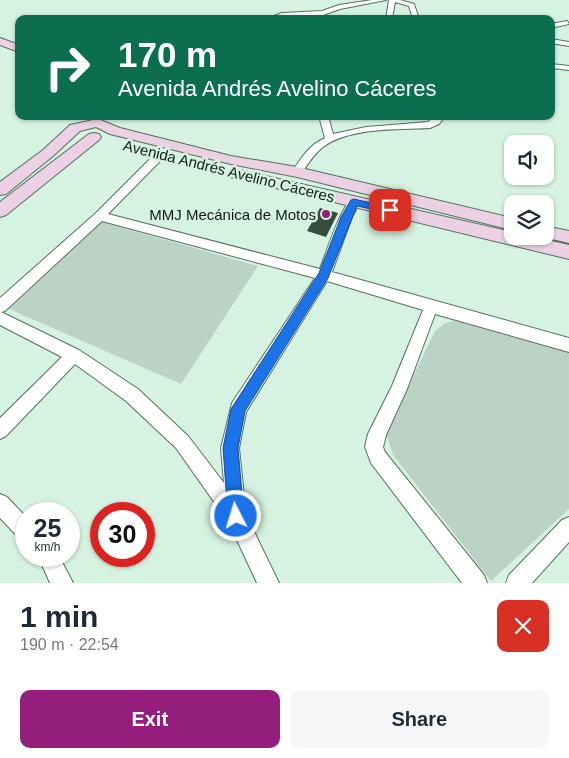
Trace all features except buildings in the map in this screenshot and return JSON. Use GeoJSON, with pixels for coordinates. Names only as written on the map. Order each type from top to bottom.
{"type":"FeatureCollection","features":[{"type":"Feature","properties":{"kind":"main road"},"geometry":{"type":"LineString","coordinates":[[0,41],[15,47]]}},
{"type":"Feature","properties":{"kind":"main road"},"geometry":{"type":"LineString","coordinates":[[0,50],[15,56]]}},
{"type":"Feature","properties":{"kind":"main road"},"geometry":{"type":"LineString","coordinates":[[0,190],[48,153],[76,122]]}},
{"type":"Feature","properties":{"kind":"main road","name":"Avenida Andrés Avelino Cáceres"},"geometry":{"type":"LineString","coordinates":[[76,122],[115,130],[354,202],[504,231]]}},
{"type":"Feature","properties":{"kind":"main road"},"geometry":{"type":"LineString","coordinates":[[0,211],[97,125]]}},
{"type":"Feature","properties":{"kind":"main road","name":"Avenida Andrés Avelino Cáceres"},"geometry":{"type":"LineString","coordinates":[[97,125],[160,155],[226,165],[297,172],[504,230]]}},
{"type":"Feature","properties":{"kind":"main road"},"geometry":{"type":"LineString","coordinates":[[554,234],[569,237]]}},
{"type":"Feature","properties":{"kind":"main road","name":"Avenida Andrés Avelino Cáceres"},"geometry":{"type":"LineString","coordinates":[[548,245],[569,252]]}},
{"type":"Feature","properties":{"kind":"street"},"geometry":{"type":"LineString","coordinates":[[286,15],[323,13],[338,7],[383,0]]}},
{"type":"Feature","properties":{"kind":"street"},"geometry":{"type":"LineString","coordinates":[[390,15],[392,0],[410,3],[415,15]]}},
{"type":"Feature","properties":{"kind":"street"},"geometry":{"type":"LineString","coordinates":[[555,25],[568,23]]}},
{"type":"Feature","properties":{"kind":"street"},"geometry":{"type":"LineString","coordinates":[[555,42],[569,44]]}},
{"type":"Feature","properties":{"kind":"street"},"geometry":{"type":"LineString","coordinates":[[555,66],[569,68]]}},
{"type":"Feature","properties":{"kind":"street"},"geometry":{"type":"LineString","coordinates":[[325,120],[330,139]]}},
{"type":"Feature","properties":{"kind":"street"},"geometry":{"type":"LineString","coordinates":[[376,120],[381,128]]}},
{"type":"Feature","properties":{"kind":"street"},"geometry":{"type":"LineString","coordinates":[[297,172],[310,152],[321,143],[330,139],[381,128],[430,124],[438,120]]}},
{"type":"Feature","properties":{"kind":"street"},"geometry":{"type":"LineString","coordinates":[[0,307],[100,216],[160,155]]}},
{"type":"Feature","properties":{"kind":"street"},"geometry":{"type":"LineString","coordinates":[[236,516],[230,448],[238,409],[324,275],[346,217],[354,202]]}},
{"type":"Feature","properties":{"kind":"street"},"geometry":{"type":"LineString","coordinates":[[100,216],[324,275],[431,307],[569,344]]}},
{"type":"Feature","properties":{"kind":"street"},"geometry":{"type":"LineString","coordinates":[[431,307],[399,389],[377,434],[374,447],[377,457],[476,583]]}},
{"type":"Feature","properties":{"kind":"street"},"geometry":{"type":"LineString","coordinates":[[0,318],[74,355],[132,395],[182,442],[236,516],[268,583]]}},
{"type":"Feature","properties":{"kind":"street"},"geometry":{"type":"LineString","coordinates":[[0,430],[74,355]]}},
{"type":"Feature","properties":{"kind":"street"},"geometry":{"type":"LineString","coordinates":[[0,504],[15,520]]}},
{"type":"Feature","properties":{"kind":"street"},"geometry":{"type":"LineString","coordinates":[[517,583],[569,527]]}},
{"type":"Feature","properties":{"kind":"street"},"geometry":{"type":"LineString","coordinates":[[54,567],[62,583]]}},
{"type":"Feature","properties":{"kind":"green space"},"geometry":{"type":"Polygon","coordinates":[[[102,222],[258,266],[181,384],[9,309],[102,222]]]}},
{"type":"Feature","properties":{"kind":"green space"},"geometry":{"type":"Polygon","coordinates":[[[453,321],[464,322],[569,350],[569,509],[491,581],[393,455],[387,436],[389,426],[435,331],[444,324],[453,321]]]}},
{"type":"Feature","properties":{"kind":"place","name":"MMJ Mecánica de Motos"},"geometry":{"type":"Point","coordinates":[326,214]}},
{"type":"Feature","properties":{"kind":"route"},"geometry":{"type":"LineString","coordinates":[[236,516],[230,448],[238,409],[324,275],[346,217],[354,202],[390,210]]}}]}
